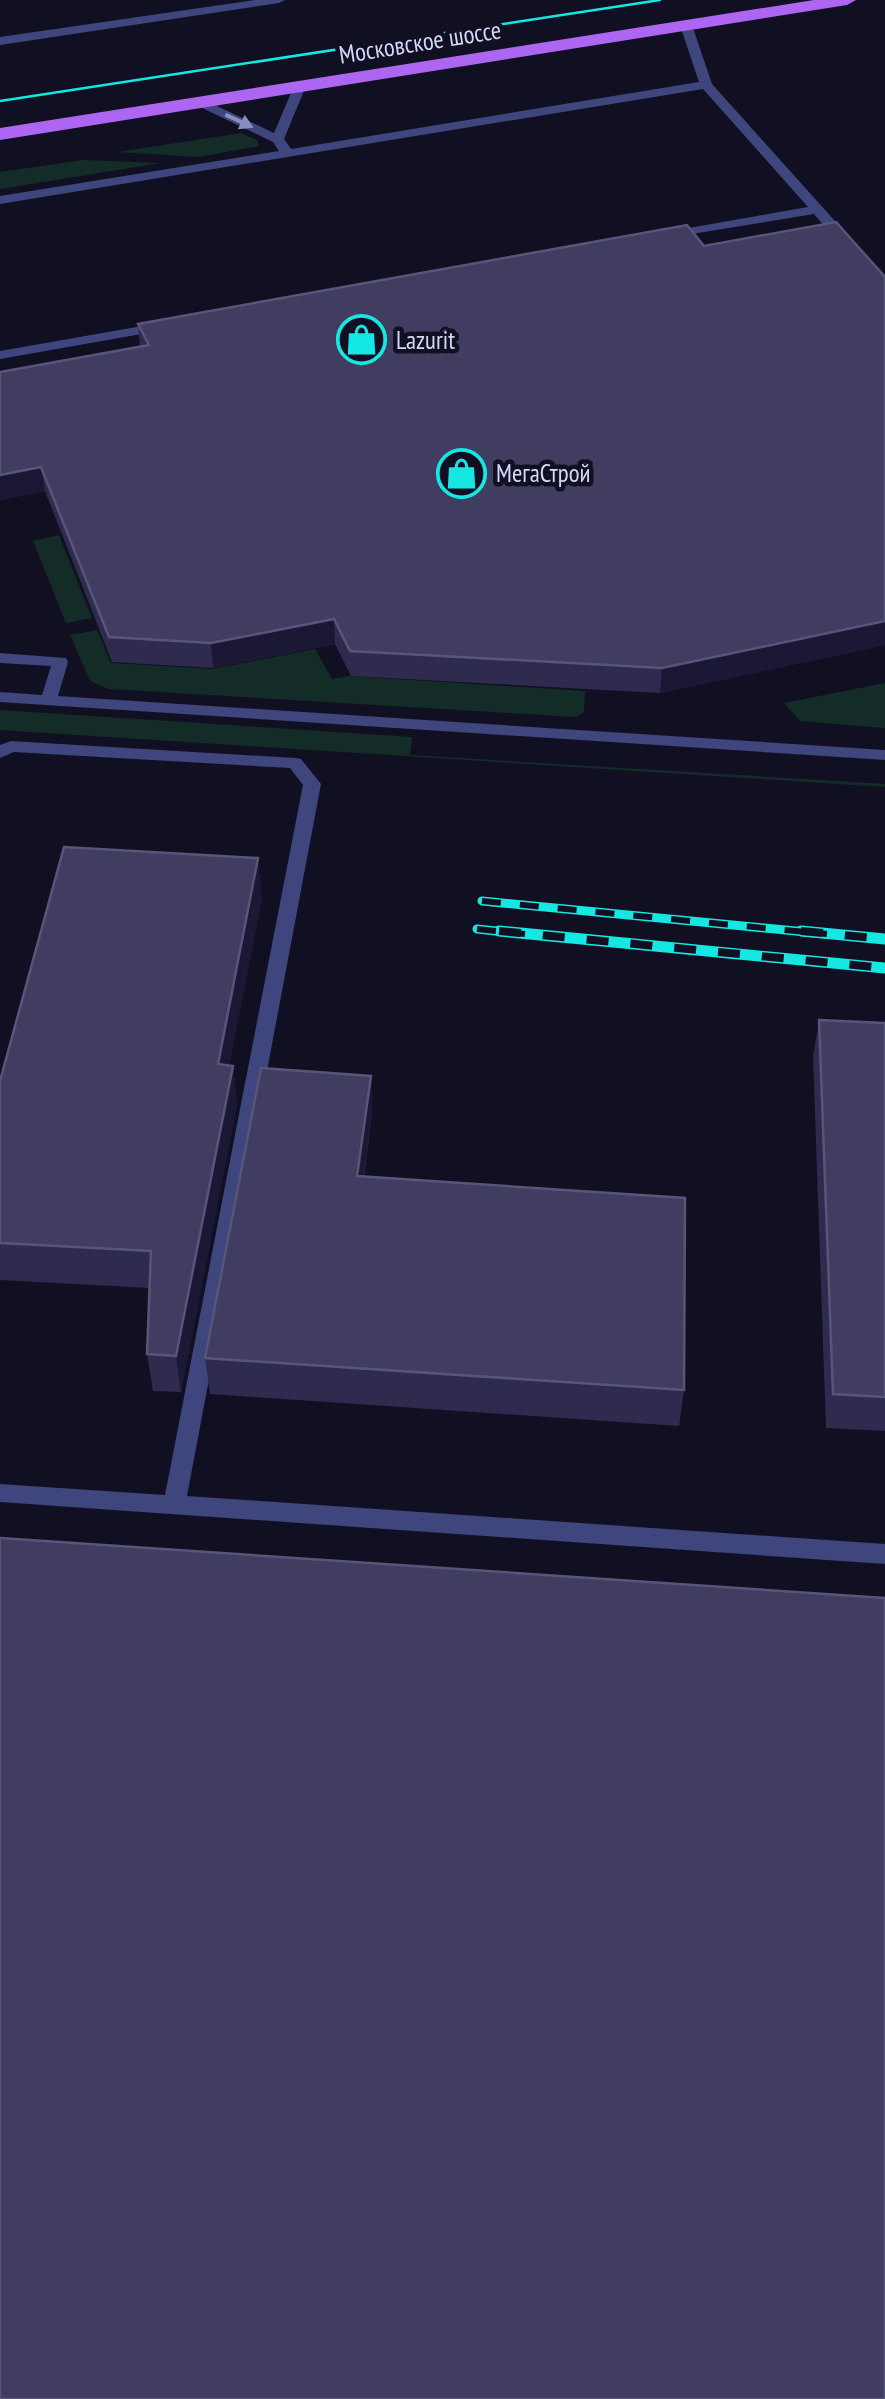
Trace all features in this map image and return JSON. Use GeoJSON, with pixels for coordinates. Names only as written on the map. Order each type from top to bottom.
{"type":"FeatureCollection","features":[{"type":"Feature","properties":{"kind":"main road","name":"Московское шоссе"},"geometry":{"type":"LineString","coordinates":[[0,134],[847,0]]}},
{"type":"Feature","properties":{"kind":"street"},"geometry":{"type":"LineString","coordinates":[[0,41],[279,0]]}},
{"type":"Feature","properties":{"kind":"street"},"geometry":{"type":"LineString","coordinates":[[686,25],[706,85],[862,260]]}},
{"type":"Feature","properties":{"kind":"street"},"geometry":{"type":"LineString","coordinates":[[0,200],[706,85]]}},
{"type":"Feature","properties":{"kind":"street"},"geometry":{"type":"LineString","coordinates":[[278,139],[300,86]]}},
{"type":"Feature","properties":{"kind":"street"},"geometry":{"type":"LineString","coordinates":[[200,102],[278,139],[287,153]]}},
{"type":"Feature","properties":{"kind":"street"},"geometry":{"type":"LineString","coordinates":[[649,239],[817,209]]}},
{"type":"Feature","properties":{"kind":"street"},"geometry":{"type":"LineString","coordinates":[[0,355],[172,324]]}},
{"type":"Feature","properties":{"kind":"street"},"geometry":{"type":"LineString","coordinates":[[0,658],[60,662],[48,700]]}},
{"type":"Feature","properties":{"kind":"street"},"geometry":{"type":"LineString","coordinates":[[0,697],[885,755]]}},
{"type":"Feature","properties":{"kind":"street"},"geometry":{"type":"LineString","coordinates":[[0,753],[11,746],[294,762],[312,784],[174,1505]]}},
{"type":"Feature","properties":{"kind":"street"},"geometry":{"type":"LineString","coordinates":[[0,1493],[885,1554]]}},
{"type":"Feature","properties":{"kind":"green space"},"geometry":{"type":"Polygon","coordinates":[[[241,133],[257,140],[259,146],[199,157],[118,152],[241,133]]]}},
{"type":"Feature","properties":{"kind":"green space"},"geometry":{"type":"Polygon","coordinates":[[[83,160],[161,163],[0,189],[0,172],[83,160]]]}},
{"type":"Feature","properties":{"kind":"green space"},"geometry":{"type":"Polygon","coordinates":[[[59,535],[92,618],[66,623],[33,541],[59,535]]]}},
{"type":"Feature","properties":{"kind":"green space"},"geometry":{"type":"Polygon","coordinates":[[[97,630],[111,663],[213,669],[315,649],[332,679],[349,676],[585,691],[584,712],[576,717],[109,689],[90,681],[70,635],[97,630]]]}},
{"type":"Feature","properties":{"kind":"green space"},"geometry":{"type":"Polygon","coordinates":[[[885,683],[885,728],[800,721],[784,703],[885,683]]]}},
{"type":"Feature","properties":{"kind":"green space"},"geometry":{"type":"Polygon","coordinates":[[[0,710],[412,737],[410,755],[885,787],[0,730],[0,710]]]}},
{"type":"Feature","properties":{"kind":"building","name":"МегаСтрой"},"geometry":{"type":"Polygon","coordinates":[[[836,222],[885,277],[885,621],[662,668],[350,651],[334,619],[211,643],[109,637],[41,467],[0,475],[0,372],[149,345],[138,324],[687,225],[704,246],[836,222]]]}},
{"type":"Feature","properties":{"kind":"building"},"geometry":{"type":"Polygon","coordinates":[[[64,847],[258,858],[218,1064],[233,1066],[176,1356],[147,1354],[151,1251],[0,1243],[0,1081],[64,847]]]}},
{"type":"Feature","properties":{"kind":"building"},"geometry":{"type":"Polygon","coordinates":[[[819,1020],[885,1023],[885,1397],[833,1394],[819,1020]]]}},
{"type":"Feature","properties":{"kind":"building"},"geometry":{"type":"Polygon","coordinates":[[[261,1068],[371,1076],[357,1176],[685,1198],[684,1390],[205,1358],[261,1068]]]}},
{"type":"Feature","properties":{"kind":"building"},"geometry":{"type":"Polygon","coordinates":[[[0,1538],[885,1598],[885,2399],[0,2399],[0,1538]]]}},
{"type":"Feature","properties":{"kind":"tram line"},"geometry":{"type":"LineString","coordinates":[[0,101],[660,0]]}},
{"type":"Feature","properties":{"kind":"railway"},"geometry":{"type":"LineString","coordinates":[[482,901],[827,934]]}},
{"type":"Feature","properties":{"kind":"railway"},"geometry":{"type":"LineString","coordinates":[[477,929],[525,934]]}},
{"type":"Feature","properties":{"kind":"railway"},"geometry":{"type":"LineString","coordinates":[[499,931],[885,968]]}},
{"type":"Feature","properties":{"kind":"railway"},"geometry":{"type":"LineString","coordinates":[[801,931],[885,939]]}},
{"type":"Feature","properties":{"kind":"place","name":"Lazurit"},"geometry":{"type":"Point","coordinates":[361,340]}},
{"type":"Feature","properties":{"kind":"place","name":"МегаСтрой"},"geometry":{"type":"Point","coordinates":[461,473]}}]}
